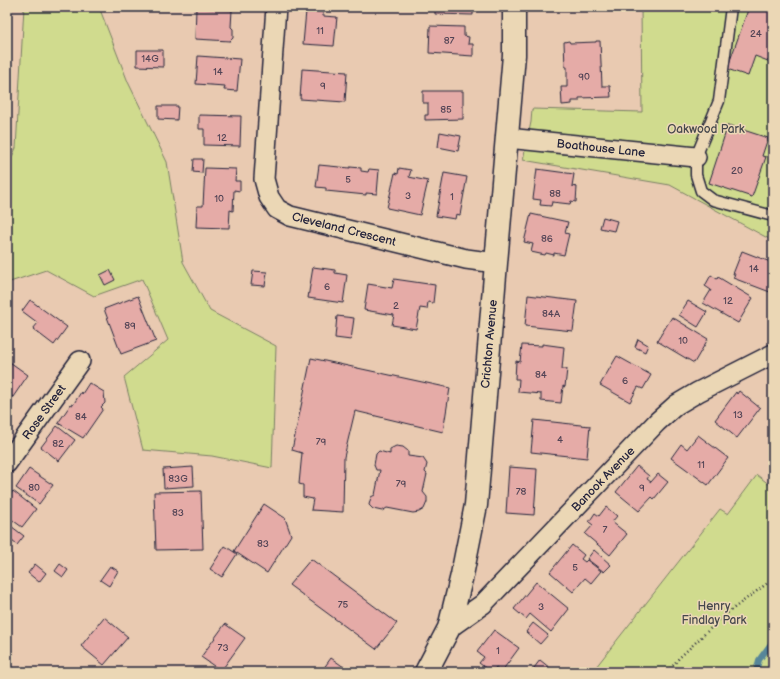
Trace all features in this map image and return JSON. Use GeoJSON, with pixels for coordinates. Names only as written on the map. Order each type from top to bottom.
{"type":"FeatureCollection","features":[{"type":"Feature","properties":{"kind":"street","name":"Cleveland Crescent"},"geometry":{"type":"LineString","coordinates":[[276,7],[264,179],[269,197],[277,209],[290,216],[466,259],[496,263]]}},
{"type":"Feature","properties":{"kind":"street","name":"Crichton Avenue"},"geometry":{"type":"LineString","coordinates":[[426,672],[449,628],[462,575],[476,505],[514,55],[514,7]]}},
{"type":"Feature","properties":{"kind":"street","name":"Boathouse Lane"},"geometry":{"type":"LineString","coordinates":[[507,138],[696,157]]}},
{"type":"Feature","properties":{"kind":"street","name":"Banook Avenue"},"geometry":{"type":"LineString","coordinates":[[449,628],[483,604],[657,422],[676,405],[698,392],[773,354]]}},
{"type":"Feature","properties":{"kind":"street","name":"Rose Street"},"geometry":{"type":"LineString","coordinates":[[7,462],[80,361]]}},
{"type":"Feature","properties":{"kind":"lane"},"geometry":{"type":"LineString","coordinates":[[731,7],[719,101],[696,157],[696,175],[701,191],[713,200],[773,216]]}},
{"type":"Feature","properties":{"kind":"path"},"geometry":{"type":"LineString","coordinates":[[668,672],[679,658],[726,614],[773,579]]}},
{"type":"Feature","properties":{"kind":"green space"},"geometry":{"type":"Polygon","coordinates":[[[24,7],[99,7],[128,82],[167,162],[183,262],[210,311],[276,346],[272,468],[212,456],[143,450],[124,377],[168,340],[142,279],[94,296],[46,270],[7,283],[7,168],[16,148],[24,7]]]}},
{"type":"Feature","properties":{"kind":"green space","name":"Oakwood Park"},"geometry":{"type":"Polygon","coordinates":[[[641,7],[773,7],[773,241],[670,185],[523,160],[531,122],[532,109],[642,112],[641,7]]]}},
{"type":"Feature","properties":{"kind":"green space","name":"Henry Findlay Park"},"geometry":{"type":"Polygon","coordinates":[[[757,475],[770,485],[773,482],[773,672],[592,672],[720,509],[728,514],[757,475]]]}},
{"type":"Feature","properties":{"kind":"building"},"geometry":{"type":"Polygon","coordinates":[[[435,7],[473,7],[473,15],[435,14],[435,7]]]}},
{"type":"Feature","properties":{"kind":"building"},"geometry":{"type":"Polygon","coordinates":[[[749,7],[766,7],[773,9],[773,63],[755,56],[748,76],[727,69],[749,7]]]}},
{"type":"Feature","properties":{"kind":"building"},"geometry":{"type":"Polygon","coordinates":[[[196,8],[232,10],[231,27],[233,29],[233,38],[230,41],[195,39],[196,8]]]}},
{"type":"Feature","properties":{"kind":"building"},"geometry":{"type":"Polygon","coordinates":[[[306,11],[323,12],[323,16],[337,17],[334,46],[303,44],[306,11]]]}},
{"type":"Feature","properties":{"kind":"building"},"geometry":{"type":"Polygon","coordinates":[[[430,26],[464,27],[464,36],[469,37],[468,44],[473,44],[473,56],[429,53],[430,26]]]}},
{"type":"Feature","properties":{"kind":"building"},"geometry":{"type":"Polygon","coordinates":[[[569,41],[570,43],[600,41],[602,86],[610,86],[611,97],[579,98],[579,101],[572,101],[572,104],[562,105],[561,87],[567,87],[567,67],[565,67],[564,42],[569,41]]]}},
{"type":"Feature","properties":{"kind":"building"},"geometry":{"type":"Polygon","coordinates":[[[137,50],[163,50],[163,67],[137,66],[137,50]]]}},
{"type":"Feature","properties":{"kind":"building"},"geometry":{"type":"Polygon","coordinates":[[[198,56],[240,59],[237,91],[224,90],[225,86],[196,84],[198,56]]]}},
{"type":"Feature","properties":{"kind":"building"},"geometry":{"type":"Polygon","coordinates":[[[302,69],[347,72],[345,102],[300,99],[302,69]]]}},
{"type":"Feature","properties":{"kind":"building"},"geometry":{"type":"Polygon","coordinates":[[[423,91],[463,91],[463,119],[425,120],[425,115],[428,115],[428,103],[423,103],[423,91]]]}},
{"type":"Feature","properties":{"kind":"building"},"geometry":{"type":"Polygon","coordinates":[[[158,106],[178,106],[177,120],[158,119],[158,106]]]}},
{"type":"Feature","properties":{"kind":"building"},"geometry":{"type":"Polygon","coordinates":[[[199,115],[241,116],[240,146],[204,145],[204,129],[199,129],[199,115]]]}},
{"type":"Feature","properties":{"kind":"building"},"geometry":{"type":"Polygon","coordinates":[[[728,125],[768,138],[762,156],[766,157],[752,197],[709,183],[728,125]]]}},
{"type":"Feature","properties":{"kind":"building"},"geometry":{"type":"Polygon","coordinates":[[[440,132],[461,136],[458,151],[438,147],[440,132]]]}},
{"type":"Feature","properties":{"kind":"building"},"geometry":{"type":"Polygon","coordinates":[[[194,159],[203,159],[202,173],[193,172],[194,159]]]}},
{"type":"Feature","properties":{"kind":"building"},"geometry":{"type":"Polygon","coordinates":[[[319,165],[361,168],[361,171],[368,172],[369,169],[379,170],[377,194],[366,193],[366,195],[326,191],[326,188],[316,187],[319,165]]]}},
{"type":"Feature","properties":{"kind":"building"},"geometry":{"type":"Polygon","coordinates":[[[205,168],[236,169],[235,181],[240,181],[240,191],[234,190],[233,211],[230,210],[229,228],[196,227],[197,206],[203,206],[205,168]]]}},
{"type":"Feature","properties":{"kind":"building"},"geometry":{"type":"Polygon","coordinates":[[[399,168],[411,170],[409,177],[428,181],[420,215],[387,208],[395,173],[398,174],[399,168]]]}},
{"type":"Feature","properties":{"kind":"building"},"geometry":{"type":"Polygon","coordinates":[[[537,169],[574,174],[572,186],[577,187],[576,202],[571,201],[570,204],[552,202],[551,206],[540,205],[541,200],[533,199],[537,169]]]}},
{"type":"Feature","properties":{"kind":"building"},"geometry":{"type":"Polygon","coordinates":[[[444,173],[467,177],[460,215],[456,214],[455,219],[436,216],[444,173]]]}},
{"type":"Feature","properties":{"kind":"building"},"geometry":{"type":"Polygon","coordinates":[[[531,214],[568,222],[565,233],[569,234],[564,255],[546,253],[545,255],[531,252],[533,244],[524,242],[531,214]]]}},
{"type":"Feature","properties":{"kind":"building"},"geometry":{"type":"Polygon","coordinates":[[[603,217],[617,221],[614,231],[600,228],[603,217]]]}},
{"type":"Feature","properties":{"kind":"building"},"geometry":{"type":"Polygon","coordinates":[[[742,251],[773,263],[773,290],[770,292],[733,278],[735,274],[733,274],[742,251]]]}},
{"type":"Feature","properties":{"kind":"building"},"geometry":{"type":"Polygon","coordinates":[[[313,267],[335,270],[335,273],[347,275],[343,303],[308,298],[313,267]]]}},
{"type":"Feature","properties":{"kind":"building"},"geometry":{"type":"Polygon","coordinates":[[[110,270],[115,280],[105,285],[100,275],[110,270]]]}},
{"type":"Feature","properties":{"kind":"building"},"geometry":{"type":"Polygon","coordinates":[[[253,271],[267,272],[265,286],[251,285],[253,271]]]}},
{"type":"Feature","properties":{"kind":"building"},"geometry":{"type":"Polygon","coordinates":[[[711,275],[717,279],[718,277],[753,298],[738,323],[703,303],[711,290],[705,286],[711,275]]]}},
{"type":"Feature","properties":{"kind":"building"},"geometry":{"type":"Polygon","coordinates":[[[394,279],[435,285],[433,303],[428,302],[427,309],[420,308],[416,329],[392,325],[394,315],[364,310],[368,284],[392,288],[394,279]]]}},
{"type":"Feature","properties":{"kind":"building"},"geometry":{"type":"Polygon","coordinates":[[[528,295],[577,301],[573,331],[525,326],[528,295]]]}},
{"type":"Feature","properties":{"kind":"building"},"geometry":{"type":"Polygon","coordinates":[[[138,296],[156,341],[121,354],[104,309],[138,296]]]}},
{"type":"Feature","properties":{"kind":"building"},"geometry":{"type":"Polygon","coordinates":[[[30,300],[67,327],[54,345],[33,329],[38,323],[22,311],[30,300]]]}},
{"type":"Feature","properties":{"kind":"building"},"geometry":{"type":"Polygon","coordinates":[[[688,301],[707,312],[698,327],[679,315],[688,301]]]}},
{"type":"Feature","properties":{"kind":"building"},"geometry":{"type":"Polygon","coordinates":[[[337,316],[354,318],[351,340],[335,338],[337,316]]]}},
{"type":"Feature","properties":{"kind":"building"},"geometry":{"type":"Polygon","coordinates":[[[672,317],[708,339],[694,363],[657,341],[672,317]]]}},
{"type":"Feature","properties":{"kind":"building"},"geometry":{"type":"Polygon","coordinates":[[[638,339],[648,345],[645,352],[635,347],[638,339]]]}},
{"type":"Feature","properties":{"kind":"building"},"geometry":{"type":"Polygon","coordinates":[[[542,344],[564,347],[562,369],[567,369],[561,403],[541,401],[541,394],[518,392],[519,379],[515,379],[516,361],[520,362],[522,345],[542,346],[542,344]]]}},
{"type":"Feature","properties":{"kind":"building"},"geometry":{"type":"Polygon","coordinates":[[[617,356],[651,375],[643,389],[638,387],[630,402],[600,385],[617,356]]]}},
{"type":"Feature","properties":{"kind":"building"},"geometry":{"type":"Polygon","coordinates":[[[311,358],[450,388],[443,432],[355,411],[344,457],[343,512],[311,510],[313,499],[303,497],[303,485],[299,484],[302,453],[292,450],[311,358]]]}},
{"type":"Feature","properties":{"kind":"building"},"geometry":{"type":"Polygon","coordinates":[[[7,360],[28,375],[13,397],[7,393],[7,360]]]}},
{"type":"Feature","properties":{"kind":"building"},"geometry":{"type":"Polygon","coordinates":[[[89,383],[104,392],[105,403],[101,407],[103,409],[83,438],[58,423],[71,404],[73,405],[89,383]]]}},
{"type":"Feature","properties":{"kind":"building"},"geometry":{"type":"Polygon","coordinates":[[[739,391],[760,408],[737,438],[715,420],[736,392],[737,394],[739,391]]]}},
{"type":"Feature","properties":{"kind":"building"},"geometry":{"type":"Polygon","coordinates":[[[534,420],[590,426],[587,458],[531,452],[534,420]]]}},
{"type":"Feature","properties":{"kind":"building"},"geometry":{"type":"Polygon","coordinates":[[[57,426],[75,440],[59,461],[41,447],[57,426]]]}},
{"type":"Feature","properties":{"kind":"building"},"geometry":{"type":"Polygon","coordinates":[[[698,435],[728,458],[708,485],[671,458],[681,444],[687,449],[698,435]]]}},
{"type":"Feature","properties":{"kind":"building"},"geometry":{"type":"Polygon","coordinates":[[[396,446],[403,447],[408,451],[408,456],[423,458],[427,464],[425,472],[427,474],[423,492],[427,497],[427,502],[424,509],[419,512],[413,513],[387,508],[382,511],[373,509],[369,505],[371,497],[375,495],[380,470],[376,470],[374,465],[376,454],[379,451],[390,454],[390,449],[396,446]]]}},
{"type":"Feature","properties":{"kind":"building"},"geometry":{"type":"Polygon","coordinates":[[[637,466],[649,476],[647,479],[651,482],[658,474],[668,482],[654,499],[652,497],[639,511],[616,492],[637,466]]]}},
{"type":"Feature","properties":{"kind":"building"},"geometry":{"type":"Polygon","coordinates":[[[193,467],[194,486],[164,488],[163,469],[193,467]]]}},
{"type":"Feature","properties":{"kind":"building"},"geometry":{"type":"Polygon","coordinates":[[[509,467],[537,469],[534,515],[506,513],[509,467]]]}},
{"type":"Feature","properties":{"kind":"building"},"geometry":{"type":"Polygon","coordinates":[[[29,469],[53,485],[39,504],[16,488],[29,469]]]}},
{"type":"Feature","properties":{"kind":"building"},"geometry":{"type":"Polygon","coordinates":[[[13,491],[36,509],[22,527],[7,516],[7,499],[13,491]]]}},
{"type":"Feature","properties":{"kind":"building"},"geometry":{"type":"Polygon","coordinates":[[[201,491],[203,549],[156,550],[154,492],[201,491]]]}},
{"type":"Feature","properties":{"kind":"building"},"geometry":{"type":"Polygon","coordinates":[[[264,504],[285,518],[291,535],[267,573],[234,551],[264,504]]]}},
{"type":"Feature","properties":{"kind":"building"},"geometry":{"type":"Polygon","coordinates":[[[606,507],[617,516],[612,522],[627,534],[610,555],[585,534],[593,525],[589,522],[595,513],[599,516],[606,507]]]}},
{"type":"Feature","properties":{"kind":"building"},"geometry":{"type":"Polygon","coordinates":[[[7,523],[24,536],[17,545],[12,541],[7,548],[7,523]]]}},
{"type":"Feature","properties":{"kind":"building"},"geometry":{"type":"Polygon","coordinates":[[[572,545],[584,555],[581,559],[585,562],[587,560],[601,571],[591,583],[585,578],[573,592],[550,572],[572,545]]]}},
{"type":"Feature","properties":{"kind":"building"},"geometry":{"type":"Polygon","coordinates":[[[225,546],[237,554],[222,577],[210,569],[225,546]]]}},
{"type":"Feature","properties":{"kind":"building"},"geometry":{"type":"Polygon","coordinates":[[[594,550],[611,565],[604,572],[587,559],[594,550]]]}},
{"type":"Feature","properties":{"kind":"building"},"geometry":{"type":"Polygon","coordinates":[[[311,559],[397,623],[376,649],[289,585],[311,559]]]}},
{"type":"Feature","properties":{"kind":"building"},"geometry":{"type":"Polygon","coordinates":[[[35,564],[46,573],[39,582],[28,573],[35,564]]]}},
{"type":"Feature","properties":{"kind":"building"},"geometry":{"type":"Polygon","coordinates":[[[60,564],[68,570],[63,577],[55,571],[60,564]]]}},
{"type":"Feature","properties":{"kind":"building"},"geometry":{"type":"Polygon","coordinates":[[[110,566],[118,571],[109,586],[100,580],[110,566]]]}},
{"type":"Feature","properties":{"kind":"building"},"geometry":{"type":"Polygon","coordinates":[[[536,582],[569,609],[551,632],[530,614],[526,619],[514,609],[536,582]]]}},
{"type":"Feature","properties":{"kind":"building"},"geometry":{"type":"Polygon","coordinates":[[[104,617],[128,637],[104,665],[81,646],[104,617]]]}},
{"type":"Feature","properties":{"kind":"building"},"geometry":{"type":"Polygon","coordinates":[[[533,623],[548,635],[540,644],[526,632],[533,623]]]}},
{"type":"Feature","properties":{"kind":"building"},"geometry":{"type":"Polygon","coordinates":[[[225,624],[245,638],[221,671],[201,657],[225,624]]]}},
{"type":"Feature","properties":{"kind":"building"},"geometry":{"type":"Polygon","coordinates":[[[494,630],[519,648],[502,671],[496,667],[491,672],[479,663],[484,657],[477,652],[494,630]]]}},
{"type":"Feature","properties":{"kind":"building"},"geometry":{"type":"Polygon","coordinates":[[[331,658],[351,672],[321,672],[331,658]]]}},
{"type":"Feature","properties":{"kind":"building"},"geometry":{"type":"Polygon","coordinates":[[[540,660],[555,672],[531,672],[540,660]]]}},
{"type":"Feature","properties":{"kind":"waterway"},"geometry":{"type":"LineString","coordinates":[[756,672],[759,660],[773,641]]}}]}
